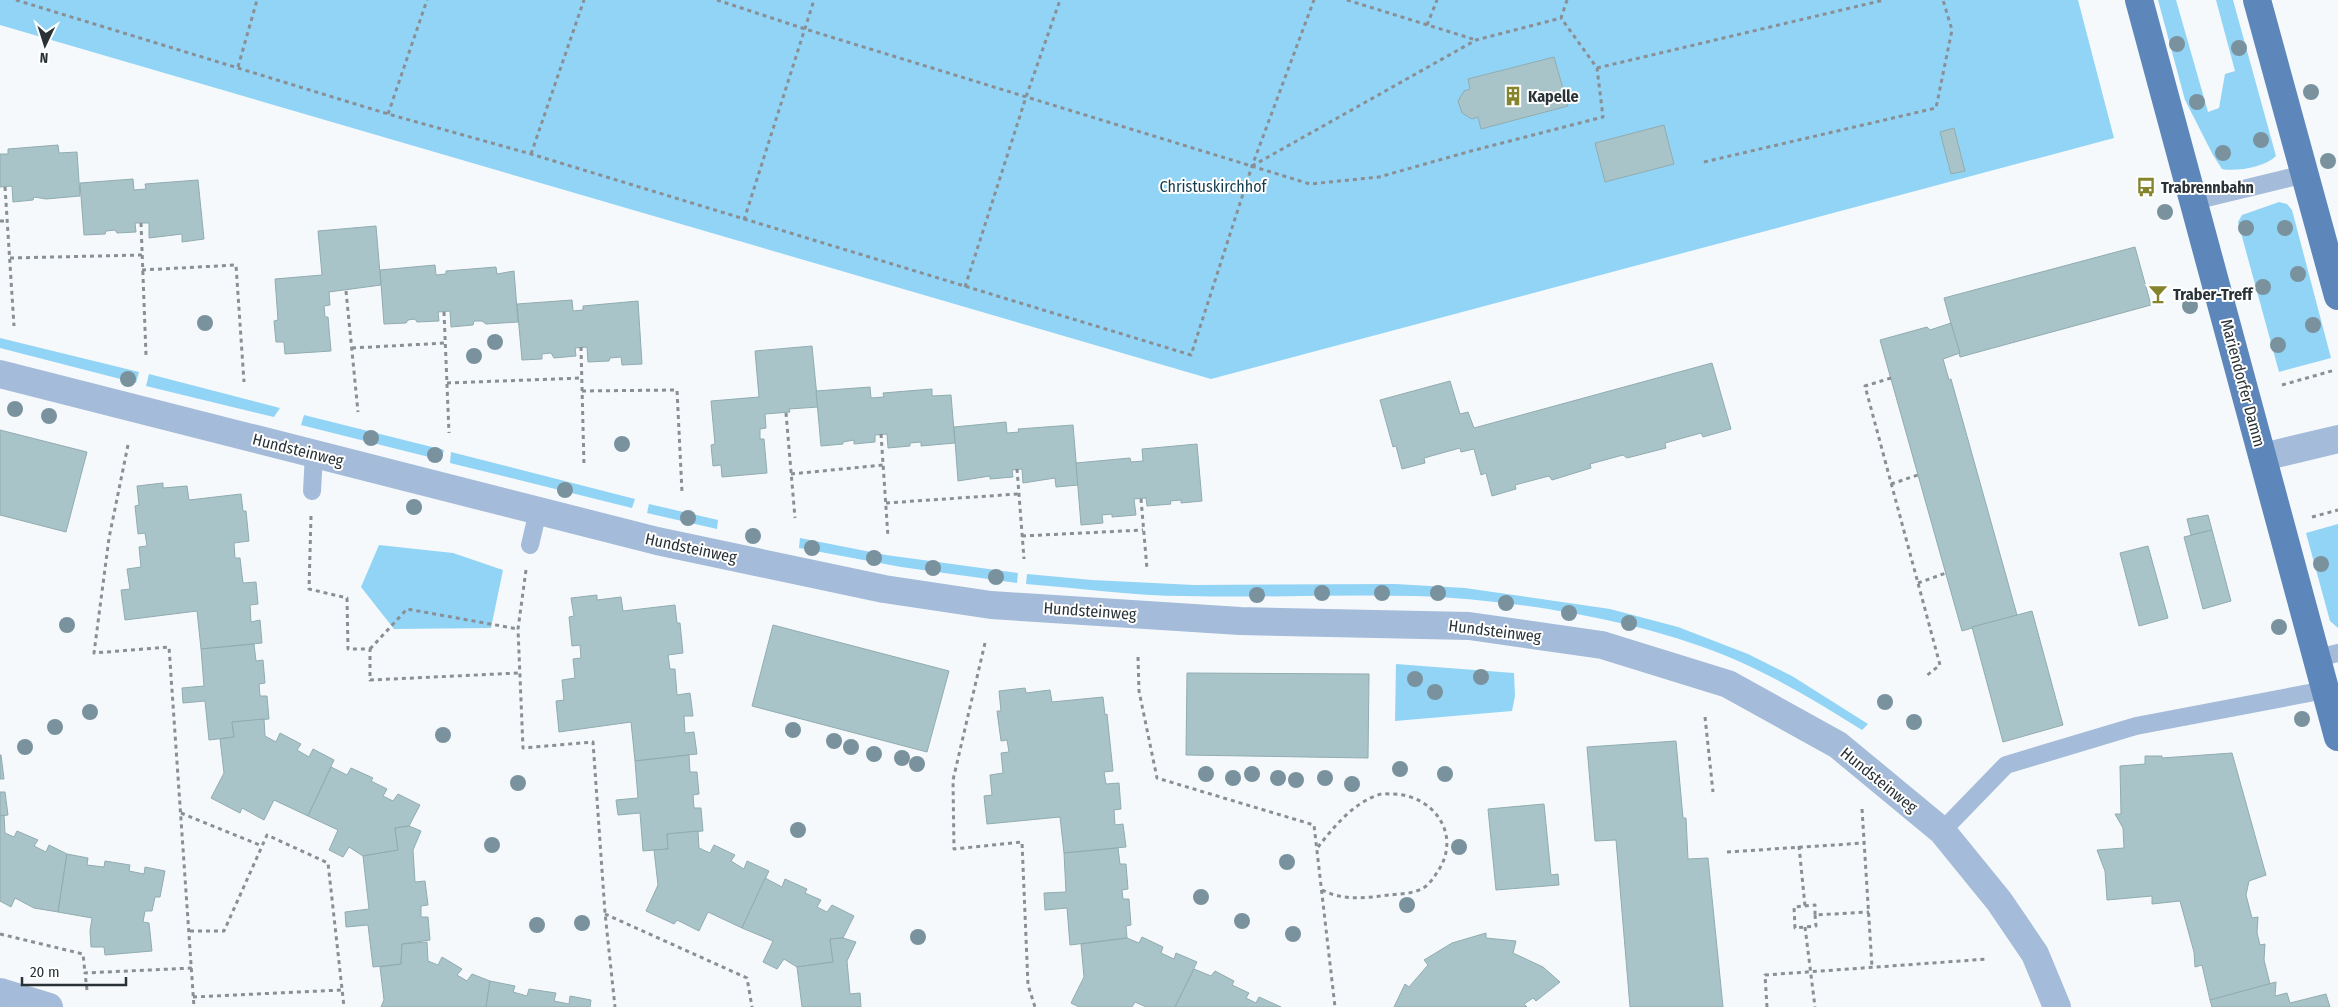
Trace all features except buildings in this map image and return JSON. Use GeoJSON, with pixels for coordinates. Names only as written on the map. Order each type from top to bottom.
{"type":"FeatureCollection","features":[{"type":"Feature","properties":{"kind":"main road","name":"Mariendorfer Damm"},"geometry":{"type":"LineString","coordinates":[[2139,0],[2262,457],[2328,656],[2338,737]]}},
{"type":"Feature","properties":{"kind":"main road"},"geometry":{"type":"LineString","coordinates":[[2257,0],[2338,296]]}},
{"type":"Feature","properties":{"kind":"street","name":"Hundsteinweg"},"geometry":{"type":"LineString","coordinates":[[0,374],[657,541],[884,589],[991,605],[1240,621],[1469,626],[1602,645],[1728,684],[1838,745],[1942,831],[1999,901],[2035,954],[2057,1007]]}},
{"type":"Feature","properties":{"kind":"street"},"geometry":{"type":"LineString","coordinates":[[2262,457],[2338,439]]}},
{"type":"Feature","properties":{"kind":"street"},"geometry":{"type":"LineString","coordinates":[[0,992],[49,1007]]}},
{"type":"Feature","properties":{"kind":"lane"},"geometry":{"type":"LineString","coordinates":[[2194,201],[2305,174]]}},
{"type":"Feature","properties":{"kind":"lane"},"geometry":{"type":"LineString","coordinates":[[312,491],[314,454]]}},
{"type":"Feature","properties":{"kind":"lane"},"geometry":{"type":"LineString","coordinates":[[530,545],[538,511]]}},
{"type":"Feature","properties":{"kind":"lane"},"geometry":{"type":"LineString","coordinates":[[1942,831],[2006,765],[2136,726],[2332,692]]}},
{"type":"Feature","properties":{"kind":"path"},"geometry":{"type":"LineString","coordinates":[[16,0],[388,114],[531,154],[1191,355],[1252,166],[1314,0]]}},
{"type":"Feature","properties":{"kind":"path"},"geometry":{"type":"LineString","coordinates":[[238,67],[257,0]]}},
{"type":"Feature","properties":{"kind":"path"},"geometry":{"type":"LineString","coordinates":[[388,114],[428,0]]}},
{"type":"Feature","properties":{"kind":"path"},"geometry":{"type":"LineString","coordinates":[[531,154],[584,0]]}},
{"type":"Feature","properties":{"kind":"path"},"geometry":{"type":"LineString","coordinates":[[717,0],[805,29],[1310,184],[1378,177],[1471,150],[1604,117],[1597,68],[1561,18]]}},
{"type":"Feature","properties":{"kind":"path"},"geometry":{"type":"LineString","coordinates":[[744,220],[814,0]]}},
{"type":"Feature","properties":{"kind":"path"},"geometry":{"type":"LineString","coordinates":[[965,287],[1026,97],[1060,0]]}},
{"type":"Feature","properties":{"kind":"path"},"geometry":{"type":"LineString","coordinates":[[1347,0],[1476,40]]}},
{"type":"Feature","properties":{"kind":"path"},"geometry":{"type":"LineString","coordinates":[[1427,25],[1436,0]]}},
{"type":"Feature","properties":{"kind":"path"},"geometry":{"type":"LineString","coordinates":[[1561,18],[1567,0]]}},
{"type":"Feature","properties":{"kind":"path"},"geometry":{"type":"LineString","coordinates":[[1597,68],[1884,0]]}},
{"type":"Feature","properties":{"kind":"path"},"geometry":{"type":"LineString","coordinates":[[1704,162],[1936,108],[1952,30],[1943,0]]}},
{"type":"Feature","properties":{"kind":"path"},"geometry":{"type":"LineString","coordinates":[[1252,166],[1476,40],[1561,18]]}},
{"type":"Feature","properties":{"kind":"path"},"geometry":{"type":"LineString","coordinates":[[5,186],[14,326]]}},
{"type":"Feature","properties":{"kind":"path"},"geometry":{"type":"LineString","coordinates":[[0,221],[8,221]]}},
{"type":"Feature","properties":{"kind":"path"},"geometry":{"type":"LineString","coordinates":[[140,223],[146,355]]}},
{"type":"Feature","properties":{"kind":"path"},"geometry":{"type":"LineString","coordinates":[[10,258],[142,255]]}},
{"type":"Feature","properties":{"kind":"path"},"geometry":{"type":"LineString","coordinates":[[142,270],[236,265],[244,382]]}},
{"type":"Feature","properties":{"kind":"path"},"geometry":{"type":"LineString","coordinates":[[346,291],[358,412]]}},
{"type":"Feature","properties":{"kind":"path"},"geometry":{"type":"LineString","coordinates":[[444,312],[449,433]]}},
{"type":"Feature","properties":{"kind":"path"},"geometry":{"type":"LineString","coordinates":[[352,348],[446,343]]}},
{"type":"Feature","properties":{"kind":"path"},"geometry":{"type":"LineString","coordinates":[[581,347],[584,466]]}},
{"type":"Feature","properties":{"kind":"path"},"geometry":{"type":"LineString","coordinates":[[2282,385],[2334,370]]}},
{"type":"Feature","properties":{"kind":"path"},"geometry":{"type":"LineString","coordinates":[[447,383],[582,378]]}},
{"type":"Feature","properties":{"kind":"path"},"geometry":{"type":"LineString","coordinates":[[1890,378],[1865,386],[1940,666],[1926,676]]}},
{"type":"Feature","properties":{"kind":"path"},"geometry":{"type":"LineString","coordinates":[[582,392],[676,390],[682,492]]}},
{"type":"Feature","properties":{"kind":"path"},"geometry":{"type":"LineString","coordinates":[[786,413],[795,518]]}},
{"type":"Feature","properties":{"kind":"path"},"geometry":{"type":"LineString","coordinates":[[881,434],[888,538]]}},
{"type":"Feature","properties":{"kind":"path"},"geometry":{"type":"LineString","coordinates":[[128,445],[109,538],[94,653],[169,646],[194,1007]]}},
{"type":"Feature","properties":{"kind":"path"},"geometry":{"type":"LineString","coordinates":[[791,474],[884,465]]}},
{"type":"Feature","properties":{"kind":"path"},"geometry":{"type":"LineString","coordinates":[[1017,469],[1024,558]]}},
{"type":"Feature","properties":{"kind":"path"},"geometry":{"type":"LineString","coordinates":[[1891,484],[1918,475]]}},
{"type":"Feature","properties":{"kind":"path"},"geometry":{"type":"LineString","coordinates":[[312,491],[309,588],[347,598],[348,649],[370,649]]}},
{"type":"Feature","properties":{"kind":"path"},"geometry":{"type":"LineString","coordinates":[[886,503],[1018,494]]}},
{"type":"Feature","properties":{"kind":"path"},"geometry":{"type":"LineString","coordinates":[[1141,499],[1147,569]]}},
{"type":"Feature","properties":{"kind":"path"},"geometry":{"type":"LineString","coordinates":[[2303,519],[2338,510]]}},
{"type":"Feature","properties":{"kind":"path"},"geometry":{"type":"LineString","coordinates":[[1022,536],[1144,530]]}},
{"type":"Feature","properties":{"kind":"path"},"geometry":{"type":"LineString","coordinates":[[530,545],[518,629],[522,748],[594,742],[605,914],[615,1007]]}},
{"type":"Feature","properties":{"kind":"path"},"geometry":{"type":"LineString","coordinates":[[1918,583],[1946,573]]}},
{"type":"Feature","properties":{"kind":"path"},"geometry":{"type":"LineString","coordinates":[[518,629],[406,609],[370,649],[370,680],[519,673]]}},
{"type":"Feature","properties":{"kind":"path"},"geometry":{"type":"LineString","coordinates":[[985,643],[954,780],[954,849],[1022,842],[1028,985],[1036,1007]]}},
{"type":"Feature","properties":{"kind":"path"},"geometry":{"type":"LineString","coordinates":[[1138,657],[1139,691],[1157,778],[1314,825],[1335,1007]]}},
{"type":"Feature","properties":{"kind":"path"},"geometry":{"type":"LineString","coordinates":[[1705,718],[1713,792]]}},
{"type":"Feature","properties":{"kind":"path"},"geometry":{"type":"LineString","coordinates":[[1317,848],[1331,830],[1356,807],[1379,794],[1416,798],[1440,819],[1445,829],[1447,847],[1442,865],[1423,888],[1406,894],[1353,899],[1336,897],[1321,889]]}},
{"type":"Feature","properties":{"kind":"path"},"geometry":{"type":"LineString","coordinates":[[1862,809],[1872,967]]}},
{"type":"Feature","properties":{"kind":"path"},"geometry":{"type":"LineString","coordinates":[[181,812],[262,846]]}},
{"type":"Feature","properties":{"kind":"path"},"geometry":{"type":"LineString","coordinates":[[190,931],[224,931],[267,835],[328,863],[344,1007]]}},
{"type":"Feature","properties":{"kind":"path"},"geometry":{"type":"LineString","coordinates":[[1727,852],[1864,843]]}},
{"type":"Feature","properties":{"kind":"path"},"geometry":{"type":"LineString","coordinates":[[1799,846],[1805,906]]}},
{"type":"Feature","properties":{"kind":"path"},"geometry":{"type":"LineString","coordinates":[[1815,905],[1815,915],[1816,926],[1795,928],[1794,907],[1815,905]]}},
{"type":"Feature","properties":{"kind":"path"},"geometry":{"type":"LineString","coordinates":[[1815,915],[1869,912]]}},
{"type":"Feature","properties":{"kind":"path"},"geometry":{"type":"LineString","coordinates":[[605,914],[747,978],[752,1007]]}},
{"type":"Feature","properties":{"kind":"path"},"geometry":{"type":"LineString","coordinates":[[1805,927],[1809,972],[1815,1007]]}},
{"type":"Feature","properties":{"kind":"path"},"geometry":{"type":"LineString","coordinates":[[0,934],[83,954],[86,990]]}},
{"type":"Feature","properties":{"kind":"path"},"geometry":{"type":"LineString","coordinates":[[1767,1007],[1765,975],[1988,959]]}},
{"type":"Feature","properties":{"kind":"path"},"geometry":{"type":"LineString","coordinates":[[85,973],[192,968]]}},
{"type":"Feature","properties":{"kind":"path"},"geometry":{"type":"LineString","coordinates":[[193,997],[342,990]]}},
{"type":"Feature","properties":{"kind":"green space","name":"Christuskirchhof"},"geometry":{"type":"Polygon","coordinates":[[[0,0],[2078,0],[2114,138],[1211,379],[0,25],[0,0]]]}},
{"type":"Feature","properties":{"kind":"green space"},"geometry":{"type":"Polygon","coordinates":[[[2158,0],[2176,0],[2208,112],[2219,108],[2225,74],[2235,71],[2216,0],[2233,0],[2276,156],[2271,160],[2250,168],[2222,169],[2185,100],[2158,0]]]}},
{"type":"Feature","properties":{"kind":"green space"},"geometry":{"type":"Polygon","coordinates":[[[2279,202],[2287,204],[2292,210],[2331,358],[2279,372],[2238,222],[2242,215],[2279,202]]]}},
{"type":"Feature","properties":{"kind":"green space"},"geometry":{"type":"Polygon","coordinates":[[[0,338],[139,372],[136,383],[0,348],[0,338]]]}},
{"type":"Feature","properties":{"kind":"green space"},"geometry":{"type":"Polygon","coordinates":[[[149,374],[280,408],[274,417],[146,386],[149,374]]]}},
{"type":"Feature","properties":{"kind":"green space"},"geometry":{"type":"Polygon","coordinates":[[[304,415],[444,450],[441,460],[301,425],[304,415]]]}},
{"type":"Feature","properties":{"kind":"green space"},"geometry":{"type":"Polygon","coordinates":[[[451,452],[635,499],[632,508],[450,463],[451,452]]]}},
{"type":"Feature","properties":{"kind":"green space"},"geometry":{"type":"Polygon","coordinates":[[[649,504],[718,520],[717,529],[647,513],[649,504]]]}},
{"type":"Feature","properties":{"kind":"green space"},"geometry":{"type":"Polygon","coordinates":[[[2338,524],[2338,628],[2330,621],[2306,533],[2338,524]]]}},
{"type":"Feature","properties":{"kind":"green space"},"geometry":{"type":"Polygon","coordinates":[[[800,538],[886,555],[1018,573],[1017,583],[901,567],[799,548],[800,538]]]}},
{"type":"Feature","properties":{"kind":"green space"},"geometry":{"type":"Polygon","coordinates":[[[379,545],[453,553],[503,570],[491,628],[394,629],[361,587],[379,545]]]}},
{"type":"Feature","properties":{"kind":"green space"},"geometry":{"type":"Polygon","coordinates":[[[1027,574],[1092,580],[1194,585],[1395,584],[1465,588],[1610,609],[1678,627],[1748,654],[1792,676],[1868,724],[1862,730],[1782,683],[1719,653],[1631,626],[1558,611],[1485,601],[1416,596],[1146,595],[1026,584],[1027,574]]]}},
{"type":"Feature","properties":{"kind":"green space"},"geometry":{"type":"Polygon","coordinates":[[[1396,664],[1514,673],[1515,696],[1512,711],[1395,721],[1396,664]]]}},
{"type":"Feature","properties":{"kind":"place","name":"Kapelle"},"geometry":{"type":"Point","coordinates":[1513,96]}},
{"type":"Feature","properties":{"kind":"place","name":"Trabrennbahn"},"geometry":{"type":"Point","coordinates":[2146,187]}},
{"type":"Feature","properties":{"kind":"place","name":"Traber-Treff"},"geometry":{"type":"Point","coordinates":[2158,294]}}]}
